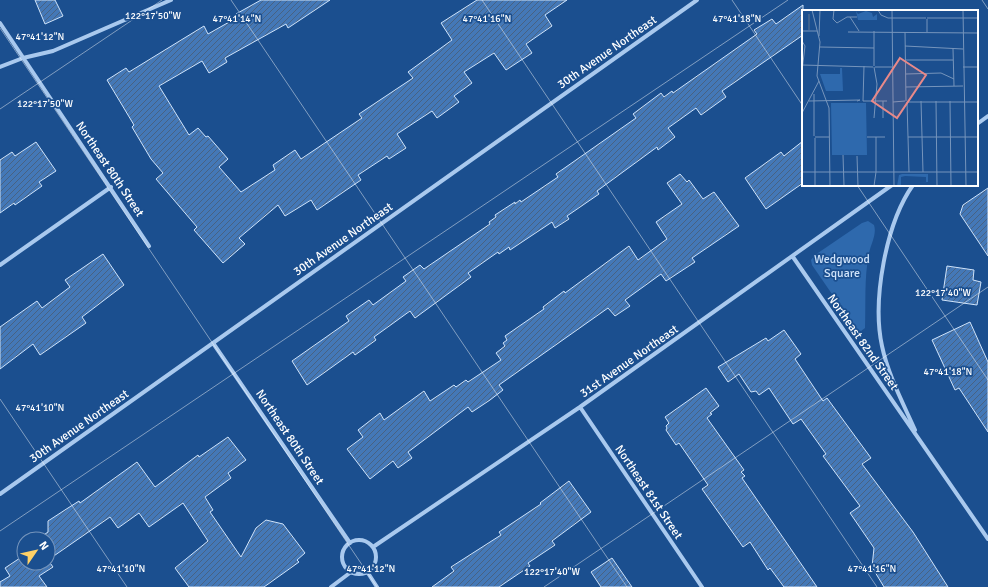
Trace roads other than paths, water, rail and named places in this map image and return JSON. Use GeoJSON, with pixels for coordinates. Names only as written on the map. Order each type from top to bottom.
{"type":"FeatureCollection","features":[{"type":"Feature","properties":{"kind":"street"},"geometry":{"type":"LineString","coordinates":[[0,67],[24,58],[53,51],[171,0]]}},
{"type":"Feature","properties":{"kind":"street","name":"30th Avenue Northeast"},"geometry":{"type":"LineString","coordinates":[[0,494],[698,0]]}},
{"type":"Feature","properties":{"kind":"street","name":"Northeast 80th Street"},"geometry":{"type":"LineString","coordinates":[[0,23],[149,246]]}},
{"type":"Feature","properties":{"kind":"street"},"geometry":{"type":"LineString","coordinates":[[978,123],[988,116]]}},
{"type":"Feature","properties":{"kind":"street","name":"31st Avenue Northeast"},"geometry":{"type":"LineString","coordinates":[[373,547],[580,407],[891,186]]}},
{"type":"Feature","properties":{"kind":"street","name":"Northeast 82nd Street"},"geometry":{"type":"LineString","coordinates":[[912,186],[902,200],[892,228],[881,284],[880,334],[887,364],[918,438]]}},
{"type":"Feature","properties":{"kind":"street"},"geometry":{"type":"LineString","coordinates":[[0,266],[111,188]]}},
{"type":"Feature","properties":{"kind":"street","name":"Northeast 82nd Street"},"geometry":{"type":"LineString","coordinates":[[792,257],[988,539]]}},
{"type":"Feature","properties":{"kind":"street","name":"Northeast 80th Street"},"geometry":{"type":"LineString","coordinates":[[213,343],[350,543]]}},
{"type":"Feature","properties":{"kind":"street","name":"Northeast 81st Street"},"geometry":{"type":"LineString","coordinates":[[580,407],[702,587]]}},
{"type":"Feature","properties":{"kind":"street"},"geometry":{"type":"LineString","coordinates":[[362,540],[373,547],[376,560],[375,565],[368,573],[357,574],[351,572],[343,564],[343,552],[350,543],[362,540]]}},
{"type":"Feature","properties":{"kind":"street"},"geometry":{"type":"LineString","coordinates":[[331,587],[351,572]]}},
{"type":"Feature","properties":{"kind":"street"},"geometry":{"type":"LineString","coordinates":[[368,573],[377,587]]}},
{"type":"Feature","properties":{"kind":"park label","name":"Wedgwood Square"},"geometry":{"type":"Point","coordinates":[842,266]}}]}
